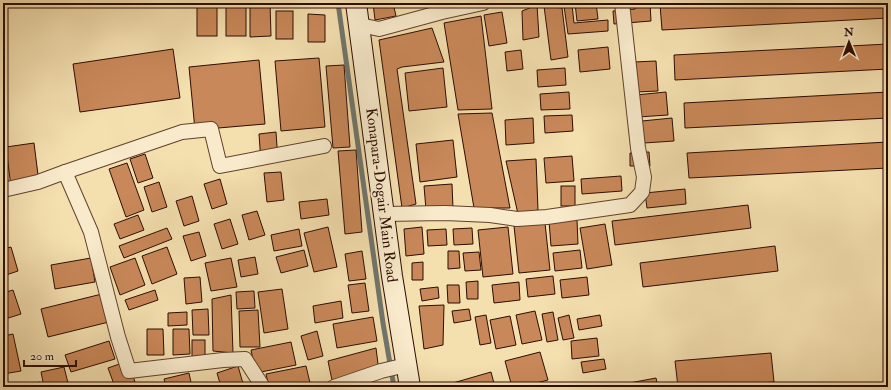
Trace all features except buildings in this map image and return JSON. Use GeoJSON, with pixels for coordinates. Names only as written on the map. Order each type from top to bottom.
{"type":"FeatureCollection","features":[{"type":"Feature","properties":{"kind":"main road","name":"Konapara-Dogair Main Road"},"geometry":{"type":"LineString","coordinates":[[356,3],[385,214],[402,366],[410,387]]}},
{"type":"Feature","properties":{"kind":"street"},"geometry":{"type":"LineString","coordinates":[[360,25],[379,29],[442,12],[483,3]]}},
{"type":"Feature","properties":{"kind":"street"},"geometry":{"type":"LineString","coordinates":[[385,214],[445,213],[490,215],[517,219],[547,217],[630,206],[642,192],[644,177],[638,148],[622,3]]}},
{"type":"Feature","properties":{"kind":"street"},"geometry":{"type":"LineString","coordinates":[[3,190],[38,182],[182,132],[211,129],[220,166],[324,146]]}},
{"type":"Feature","properties":{"kind":"street"},"geometry":{"type":"LineString","coordinates":[[65,172],[91,232],[118,337],[129,371],[223,360],[245,359],[263,387]]}},
{"type":"Feature","properties":{"kind":"street"},"geometry":{"type":"LineString","coordinates":[[334,387],[381,371],[402,366]]}},
{"type":"Feature","properties":{"kind":"waterway"},"geometry":{"type":"LineString","coordinates":[[338,3],[383,323],[394,387]]}}]}
